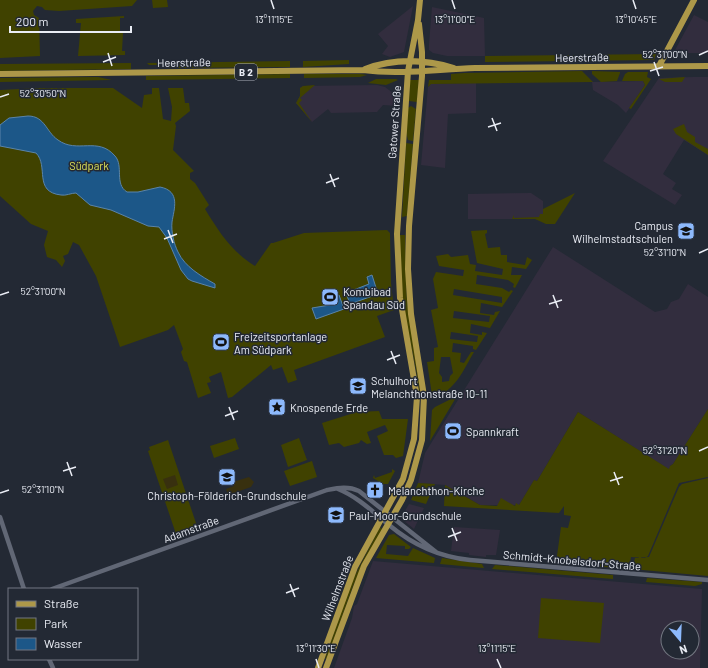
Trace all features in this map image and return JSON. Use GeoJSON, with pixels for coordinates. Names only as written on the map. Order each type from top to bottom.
{"type":"FeatureCollection","features":[{"type":"Feature","properties":{"kind":"main road","name":"Gatower Straße"},"geometry":{"type":"LineString","coordinates":[[417,404],[415,381],[402,315],[398,283],[397,226],[409,60],[418,20],[420,0]]}},
{"type":"Feature","properties":{"kind":"main road"},"geometry":{"type":"LineString","coordinates":[[659,66],[694,0]]}},
{"type":"Feature","properties":{"kind":"main road","name":"Gatower Straße"},"geometry":{"type":"LineString","coordinates":[[418,20],[422,71],[409,226],[408,269],[410,306],[425,403]]}},
{"type":"Feature","properties":{"kind":"main road","name":"Heerstraße"},"geometry":{"type":"LineString","coordinates":[[363,70],[378,64],[409,60],[422,61],[456,69]]}},
{"type":"Feature","properties":{"kind":"main road","name":"Heerstraße"},"geometry":{"type":"LineString","coordinates":[[2,74],[363,70],[422,71],[456,69],[708,66]]}},
{"type":"Feature","properties":{"kind":"main road"},"geometry":{"type":"LineString","coordinates":[[397,226],[409,226]]}},
{"type":"Feature","properties":{"kind":"main road"},"geometry":{"type":"LineString","coordinates":[[417,404],[425,403]]}},
{"type":"Feature","properties":{"kind":"main road","name":"Wilhelmstraße"},"geometry":{"type":"LineString","coordinates":[[327,666],[358,579],[368,558],[404,497],[414,474],[422,440],[425,403]]}},
{"type":"Feature","properties":{"kind":"main road","name":"Wilhelmstraße"},"geometry":{"type":"LineString","coordinates":[[318,668],[355,567],[386,513],[403,479],[414,439],[417,404]]}},
{"type":"Feature","properties":{"kind":"main road"},"geometry":{"type":"LineString","coordinates":[[414,439],[422,440]]}},
{"type":"Feature","properties":{"kind":"main road"},"geometry":{"type":"LineString","coordinates":[[321,660],[327,666]]}},
{"type":"Feature","properties":{"kind":"street"},"geometry":{"type":"LineString","coordinates":[[337,488],[348,487],[359,491],[392,518]]}},
{"type":"Feature","properties":{"kind":"street"},"geometry":{"type":"LineString","coordinates":[[337,488],[353,496],[388,525]]}},
{"type":"Feature","properties":{"kind":"street","name":"Adamstraße"},"geometry":{"type":"LineString","coordinates":[[55,588],[327,490],[337,488]]}},
{"type":"Feature","properties":{"kind":"street"},"geometry":{"type":"LineString","coordinates":[[0,517],[24,588]]}},
{"type":"Feature","properties":{"kind":"street","name":"Schmidt-Knobelsdorf-Straße"},"geometry":{"type":"LineString","coordinates":[[392,518],[436,552]]}},
{"type":"Feature","properties":{"kind":"street","name":"Schmidt-Knobelsdorf-Straße"},"geometry":{"type":"LineString","coordinates":[[388,525],[414,544],[463,560],[708,580]]}},
{"type":"Feature","properties":{"kind":"shaded area"},"geometry":{"type":"Polygon","coordinates":[[[413,6],[404,52],[390,57],[382,54],[388,46],[378,34],[413,6]]]}},
{"type":"Feature","properties":{"kind":"shaded area"},"geometry":{"type":"Polygon","coordinates":[[[432,7],[484,18],[485,56],[447,56],[433,53],[429,50],[432,7]]]}},
{"type":"Feature","properties":{"kind":"shaded area"},"geometry":{"type":"Polygon","coordinates":[[[694,15],[708,22],[708,53],[674,52],[694,15]]]}},
{"type":"Feature","properties":{"kind":"shaded area"},"geometry":{"type":"Polygon","coordinates":[[[708,77],[708,155],[684,140],[663,174],[676,183],[672,189],[682,195],[675,205],[603,161],[659,78],[708,77]]]}},
{"type":"Feature","properties":{"kind":"shaded area"},"geometry":{"type":"Polygon","coordinates":[[[643,81],[645,85],[626,113],[618,105],[593,90],[592,82],[643,81]]]}},
{"type":"Feature","properties":{"kind":"shaded area"},"geometry":{"type":"Polygon","coordinates":[[[476,83],[476,113],[448,114],[445,168],[421,165],[428,87],[431,84],[476,83]]]}},
{"type":"Feature","properties":{"kind":"shaded area"},"geometry":{"type":"Polygon","coordinates":[[[377,85],[385,87],[393,93],[398,106],[383,105],[377,112],[331,113],[328,109],[312,122],[296,103],[300,96],[300,88],[303,86],[377,85]]]}},
{"type":"Feature","properties":{"kind":"shaded area"},"geometry":{"type":"Polygon","coordinates":[[[531,193],[543,201],[543,214],[540,217],[531,219],[468,219],[468,194],[531,193]]]}},
{"type":"Feature","properties":{"kind":"shaded area"},"geometry":{"type":"Polygon","coordinates":[[[553,247],[655,312],[667,309],[671,302],[679,299],[688,284],[708,297],[708,409],[673,464],[670,466],[670,470],[578,412],[537,481],[534,480],[519,505],[480,505],[445,485],[418,483],[425,453],[553,247]]]}},
{"type":"Feature","properties":{"kind":"shaded area"},"geometry":{"type":"Polygon","coordinates":[[[409,504],[424,508],[414,529],[403,520],[402,516],[409,504]]]}},
{"type":"Feature","properties":{"kind":"shaded area"},"geometry":{"type":"Polygon","coordinates":[[[454,527],[500,530],[496,555],[486,555],[486,557],[451,551],[454,527]]]}},
{"type":"Feature","properties":{"kind":"shaded area"},"geometry":{"type":"Polygon","coordinates":[[[373,561],[702,589],[700,668],[334,668],[352,618],[354,606],[357,604],[373,561]]]}},
{"type":"Feature","properties":{"kind":"green space"},"geometry":{"type":"Polygon","coordinates":[[[0,0],[137,0],[132,6],[59,11],[45,10],[42,7],[37,6],[33,11],[34,15],[39,18],[40,56],[0,58],[0,0]]]}},
{"type":"Feature","properties":{"kind":"green space"},"geometry":{"type":"Polygon","coordinates":[[[152,0],[167,0],[168,7],[153,8],[152,0]]]}},
{"type":"Feature","properties":{"kind":"green space"},"geometry":{"type":"Polygon","coordinates":[[[124,16],[124,18],[120,18],[120,33],[123,33],[122,51],[125,51],[125,55],[78,56],[81,23],[76,23],[76,19],[124,16]]]}},
{"type":"Feature","properties":{"kind":"green space"},"geometry":{"type":"Polygon","coordinates":[[[656,54],[654,60],[485,62],[485,56],[656,54]]]}},
{"type":"Feature","properties":{"kind":"green space"},"geometry":{"type":"Polygon","coordinates":[[[349,60],[349,64],[303,67],[303,61],[349,60]]]}},
{"type":"Feature","properties":{"kind":"green space"},"geometry":{"type":"Polygon","coordinates":[[[290,61],[290,67],[178,68],[164,67],[164,65],[149,65],[147,63],[290,61]]]}},
{"type":"Feature","properties":{"kind":"green space"},"geometry":{"type":"Polygon","coordinates":[[[131,63],[131,69],[0,71],[0,64],[131,63]]]}},
{"type":"Feature","properties":{"kind":"green space"},"geometry":{"type":"Polygon","coordinates":[[[582,71],[593,82],[431,84],[428,87],[429,80],[451,80],[451,74],[582,71]]]}},
{"type":"Feature","properties":{"kind":"green space"},"geometry":{"type":"Polygon","coordinates":[[[592,71],[620,73],[617,81],[601,82],[592,74],[592,71]]]}},
{"type":"Feature","properties":{"kind":"green space"},"geometry":{"type":"Polygon","coordinates":[[[628,72],[648,72],[647,77],[651,79],[631,109],[629,108],[645,85],[643,81],[622,81],[625,74],[628,72]]]}},
{"type":"Feature","properties":{"kind":"green space"},"geometry":{"type":"Polygon","coordinates":[[[290,74],[290,78],[146,80],[146,76],[290,74]]]}},
{"type":"Feature","properties":{"kind":"green space"},"geometry":{"type":"Polygon","coordinates":[[[304,74],[367,75],[360,77],[304,78],[304,74]]]}},
{"type":"Feature","properties":{"kind":"green space"},"geometry":{"type":"Polygon","coordinates":[[[98,77],[112,80],[0,82],[0,78],[98,77]]]}},
{"type":"Feature","properties":{"kind":"green space"},"geometry":{"type":"Polygon","coordinates":[[[685,77],[682,82],[665,82],[659,79],[685,77]]]}},
{"type":"Feature","properties":{"kind":"green space"},"geometry":{"type":"Polygon","coordinates":[[[376,79],[398,80],[386,85],[368,83],[376,79]]]}},
{"type":"Feature","properties":{"kind":"green space"},"geometry":{"type":"Polygon","coordinates":[[[410,80],[419,80],[417,102],[409,101],[410,80]]]}},
{"type":"Feature","properties":{"kind":"green space"},"geometry":{"type":"Polygon","coordinates":[[[315,85],[300,98],[302,100],[299,103],[312,122],[296,103],[300,96],[300,88],[303,86],[315,85]]]}},
{"type":"Feature","properties":{"kind":"green space","name":"Südpark"},"geometry":{"type":"Polygon","coordinates":[[[41,88],[113,88],[142,108],[144,95],[152,94],[152,88],[159,88],[163,119],[171,121],[172,107],[168,88],[183,88],[185,103],[189,103],[190,111],[175,123],[176,126],[173,150],[194,171],[190,173],[190,179],[195,183],[209,205],[205,209],[221,233],[239,254],[255,266],[271,243],[304,233],[387,230],[390,233],[391,283],[394,310],[377,316],[385,337],[294,370],[297,380],[288,383],[282,367],[273,370],[271,365],[232,397],[228,398],[221,372],[209,377],[211,382],[207,383],[211,393],[198,398],[187,362],[184,361],[181,352],[183,349],[174,325],[168,330],[120,347],[96,276],[79,245],[73,242],[68,254],[63,256],[65,261],[62,267],[56,260],[47,257],[44,245],[48,231],[31,224],[0,196],[0,90],[41,88]]]}},
{"type":"Feature","properties":{"kind":"green space"},"geometry":{"type":"Polygon","coordinates":[[[411,106],[416,109],[413,141],[408,140],[406,132],[408,108],[411,106]]]}},
{"type":"Feature","properties":{"kind":"green space"},"geometry":{"type":"Polygon","coordinates":[[[684,124],[687,132],[695,137],[695,142],[708,149],[708,155],[676,134],[673,129],[684,124]]]}},
{"type":"Feature","properties":{"kind":"green space"},"geometry":{"type":"Polygon","coordinates":[[[406,143],[413,144],[407,216],[402,217],[406,143]]]}},
{"type":"Feature","properties":{"kind":"green space"},"geometry":{"type":"Polygon","coordinates":[[[575,193],[555,224],[546,224],[535,219],[512,219],[514,215],[514,218],[539,217],[540,214],[543,214],[543,209],[575,193]]]}},
{"type":"Feature","properties":{"kind":"green space"},"geometry":{"type":"Polygon","coordinates":[[[487,230],[487,233],[485,234],[488,248],[500,247],[501,255],[507,255],[507,262],[525,265],[527,257],[532,260],[526,269],[512,267],[511,275],[522,275],[515,288],[513,287],[514,284],[508,280],[477,275],[476,284],[502,288],[509,292],[511,290],[513,291],[502,307],[481,303],[480,313],[494,315],[495,312],[500,311],[490,328],[471,324],[470,333],[482,335],[482,332],[487,333],[476,350],[473,349],[473,346],[453,343],[452,352],[461,353],[460,362],[464,363],[471,352],[474,352],[463,372],[453,385],[442,394],[435,397],[432,395],[427,362],[434,361],[434,348],[438,347],[431,310],[438,308],[433,279],[436,272],[463,276],[464,270],[439,266],[436,256],[448,254],[451,257],[468,255],[470,264],[476,265],[475,271],[502,275],[503,269],[477,263],[471,231],[487,230]],[[454,289],[453,295],[502,303],[502,297],[454,289]],[[454,311],[453,318],[489,322],[490,316],[454,311]],[[451,332],[450,339],[477,342],[478,336],[451,332]],[[441,357],[439,373],[442,377],[442,382],[449,381],[450,376],[453,373],[450,357],[441,357]]]}},
{"type":"Feature","properties":{"kind":"green space"},"geometry":{"type":"Polygon","coordinates":[[[400,235],[405,235],[407,302],[422,395],[420,395],[401,290],[400,235]]]}},
{"type":"Feature","properties":{"kind":"green space"},"geometry":{"type":"Polygon","coordinates":[[[457,396],[430,441],[432,410],[457,396]]]}},
{"type":"Feature","properties":{"kind":"green space"},"geometry":{"type":"Polygon","coordinates":[[[708,409],[708,477],[679,483],[648,556],[645,558],[631,557],[629,569],[556,563],[561,527],[568,528],[571,516],[564,515],[564,506],[559,513],[444,506],[445,485],[480,505],[497,506],[501,498],[515,506],[516,503],[519,505],[534,480],[537,481],[578,412],[669,469],[708,409]]]}},
{"type":"Feature","properties":{"kind":"green space"},"geometry":{"type":"Polygon","coordinates":[[[379,411],[382,419],[408,419],[403,456],[396,458],[393,455],[384,455],[377,436],[388,431],[385,425],[367,432],[371,443],[367,444],[361,440],[359,443],[344,447],[339,443],[329,445],[322,423],[357,412],[379,411]]]}},
{"type":"Feature","properties":{"kind":"green space"},"geometry":{"type":"Polygon","coordinates":[[[235,438],[239,449],[214,458],[210,446],[235,438]]]}},
{"type":"Feature","properties":{"kind":"green space"},"geometry":{"type":"Polygon","coordinates":[[[299,438],[307,460],[288,467],[281,445],[299,438]]]}},
{"type":"Feature","properties":{"kind":"green space"},"geometry":{"type":"Polygon","coordinates":[[[168,440],[198,529],[177,537],[148,451],[150,450],[149,447],[168,440]]]}},
{"type":"Feature","properties":{"kind":"green space"},"geometry":{"type":"Polygon","coordinates":[[[312,461],[317,477],[290,486],[284,471],[312,461]]]}},
{"type":"Feature","properties":{"kind":"green space"},"geometry":{"type":"Polygon","coordinates":[[[392,469],[395,471],[388,484],[383,484],[373,478],[374,475],[375,478],[392,472],[392,469]]]}},
{"type":"Feature","properties":{"kind":"green space"},"geometry":{"type":"Polygon","coordinates":[[[708,478],[708,576],[632,569],[635,558],[649,557],[679,487],[682,484],[708,478]]]}},
{"type":"Feature","properties":{"kind":"green space"},"geometry":{"type":"Polygon","coordinates":[[[418,483],[435,484],[426,504],[411,500],[418,483]]]}},
{"type":"Feature","properties":{"kind":"green space"},"geometry":{"type":"Polygon","coordinates":[[[380,527],[382,529],[353,586],[327,658],[325,659],[350,585],[380,527]]]}},
{"type":"Feature","properties":{"kind":"green space"},"geometry":{"type":"Polygon","coordinates":[[[394,534],[411,547],[409,549],[405,549],[405,546],[387,545],[386,554],[408,556],[413,548],[435,558],[434,563],[376,558],[389,535],[394,534]]]}},
{"type":"Feature","properties":{"kind":"green space"},"geometry":{"type":"Polygon","coordinates":[[[442,558],[482,564],[484,568],[440,564],[442,558]]]}},
{"type":"Feature","properties":{"kind":"green space"},"geometry":{"type":"Polygon","coordinates":[[[495,565],[613,575],[613,579],[492,569],[495,565]]]}},
{"type":"Feature","properties":{"kind":"green space"},"geometry":{"type":"Polygon","coordinates":[[[647,578],[702,582],[702,584],[695,586],[646,582],[647,578]]]}},
{"type":"Feature","properties":{"kind":"green space"},"geometry":{"type":"Polygon","coordinates":[[[541,598],[604,603],[600,643],[538,638],[541,598]]]}},
{"type":"Feature","properties":{"kind":"sand"},"geometry":{"type":"Polygon","coordinates":[[[175,475],[178,485],[167,489],[163,479],[175,475]]]}},
{"type":"Feature","properties":{"kind":"sand"},"geometry":{"type":"Polygon","coordinates":[[[249,477],[254,482],[251,487],[228,495],[226,489],[234,486],[233,482],[249,477]]]}},
{"type":"Feature","properties":{"kind":"water"},"geometry":{"type":"Polygon","coordinates":[[[28,116],[42,121],[54,137],[65,144],[73,146],[95,146],[108,150],[118,160],[121,184],[123,189],[127,192],[138,192],[160,187],[171,192],[175,201],[172,234],[178,252],[189,267],[215,284],[215,288],[188,279],[181,270],[167,238],[159,227],[148,226],[111,210],[90,205],[76,193],[63,195],[52,193],[44,184],[40,158],[36,153],[0,146],[0,125],[9,118],[28,116]]]}},
{"type":"Feature","properties":{"kind":"water"},"geometry":{"type":"Polygon","coordinates":[[[372,275],[378,294],[350,304],[346,293],[369,284],[367,277],[372,275]]]}},
{"type":"Feature","properties":{"kind":"water"},"geometry":{"type":"Polygon","coordinates":[[[339,295],[344,309],[316,319],[312,308],[330,305],[328,299],[339,295]]]}},
{"type":"Feature","properties":{"kind":"place","name":"Campus Wilhelmstadtschulen"},"geometry":{"type":"Point","coordinates":[686,231]}},
{"type":"Feature","properties":{"kind":"place","name":"Kombibad Spandau Süd"},"geometry":{"type":"Point","coordinates":[330,297]}},
{"type":"Feature","properties":{"kind":"place","name":"Freizeitsportanlage Am Südpark"},"geometry":{"type":"Point","coordinates":[221,342]}},
{"type":"Feature","properties":{"kind":"place","name":"Schulhort Melanchthonstraße 10-11"},"geometry":{"type":"Point","coordinates":[358,386]}},
{"type":"Feature","properties":{"kind":"place","name":"Knospende Erde"},"geometry":{"type":"Point","coordinates":[277,407]}},
{"type":"Feature","properties":{"kind":"place","name":"Spannkraft"},"geometry":{"type":"Point","coordinates":[453,431]}},
{"type":"Feature","properties":{"kind":"place","name":"Christoph-Földerich-Grundschule"},"geometry":{"type":"Point","coordinates":[227,477]}},
{"type":"Feature","properties":{"kind":"place","name":"Melanchthon-Kirche"},"geometry":{"type":"Point","coordinates":[375,490]}},
{"type":"Feature","properties":{"kind":"place","name":"Paul-Moor-Grundschule"},"geometry":{"type":"Point","coordinates":[336,515]}}]}
